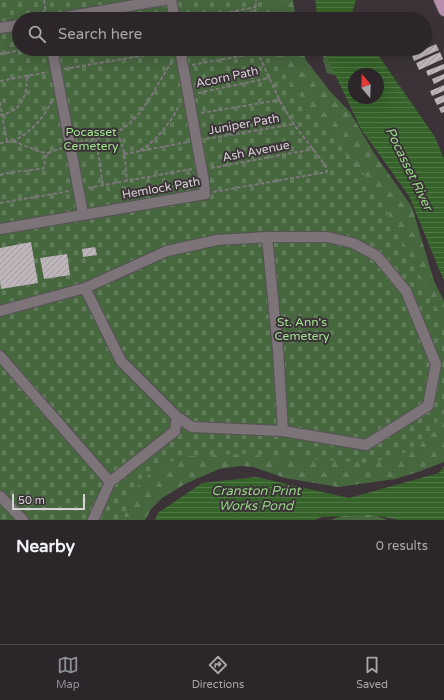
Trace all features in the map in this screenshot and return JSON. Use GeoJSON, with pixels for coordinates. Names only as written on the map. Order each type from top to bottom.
{"type":"FeatureCollection","features":[{"type":"Feature","properties":{"kind":"main road"},"geometry":{"type":"LineString","coordinates":[[439,0],[444,11]]}},
{"type":"Feature","properties":{"kind":"lane"},"geometry":{"type":"LineString","coordinates":[[84,12],[123,3],[164,0]]}},
{"type":"Feature","properties":{"kind":"lane"},"geometry":{"type":"LineString","coordinates":[[171,0],[174,12]]}},
{"type":"Feature","properties":{"kind":"lane"},"geometry":{"type":"LineString","coordinates":[[0,28],[12,26]]}},
{"type":"Feature","properties":{"kind":"lane"},"geometry":{"type":"LineString","coordinates":[[53,56],[83,214]]}},
{"type":"Feature","properties":{"kind":"lane"},"geometry":{"type":"LineString","coordinates":[[179,56],[183,66],[202,168],[205,194]]}},
{"type":"Feature","properties":{"kind":"lane","name":"Hemlock Path"},"geometry":{"type":"LineString","coordinates":[[0,229],[205,194]]}},
{"type":"Feature","properties":{"kind":"lane"},"geometry":{"type":"LineString","coordinates":[[267,237],[278,350],[283,431]]}},
{"type":"Feature","properties":{"kind":"lane"},"geometry":{"type":"LineString","coordinates":[[0,311],[85,288],[167,251],[217,240],[267,237],[328,238],[352,243],[377,256],[406,291],[436,364],[428,406],[366,445],[283,431],[192,427],[177,417],[121,361],[85,288]]}},
{"type":"Feature","properties":{"kind":"lane"},"geometry":{"type":"LineString","coordinates":[[0,356],[110,482]]}},
{"type":"Feature","properties":{"kind":"lane"},"geometry":{"type":"LineString","coordinates":[[93,520],[110,482],[175,431],[177,417]]}},
{"type":"Feature","properties":{"kind":"lane"},"geometry":{"type":"LineString","coordinates":[[0,496],[23,520]]}},
{"type":"Feature","properties":{"kind":"path"},"geometry":{"type":"LineString","coordinates":[[44,0],[46,12]]}},
{"type":"Feature","properties":{"kind":"path"},"geometry":{"type":"LineString","coordinates":[[256,0],[256,12]]}},
{"type":"Feature","properties":{"kind":"path"},"geometry":{"type":"LineString","coordinates":[[230,12],[256,7]]}},
{"type":"Feature","properties":{"kind":"path"},"geometry":{"type":"LineString","coordinates":[[0,54],[12,52]]}},
{"type":"Feature","properties":{"kind":"path"},"geometry":{"type":"LineString","coordinates":[[0,81],[140,56]]}},
{"type":"Feature","properties":{"kind":"path"},"geometry":{"type":"LineString","coordinates":[[183,66],[240,56]]}},
{"type":"Feature","properties":{"kind":"path"},"geometry":{"type":"LineString","coordinates":[[258,56],[280,100],[294,124],[314,149]]}},
{"type":"Feature","properties":{"kind":"path"},"geometry":{"type":"LineString","coordinates":[[12,141],[41,152],[48,153],[70,144],[116,133],[136,117],[144,108],[173,60]]}},
{"type":"Feature","properties":{"kind":"path"},"geometry":{"type":"LineString","coordinates":[[1,115],[13,111],[21,104],[26,92],[27,76]]}},
{"type":"Feature","properties":{"kind":"path","name":"Acorn Path"},"geometry":{"type":"LineString","coordinates":[[188,94],[269,78]]}},
{"type":"Feature","properties":{"kind":"path"},"geometry":{"type":"LineString","coordinates":[[137,152],[145,147],[160,133],[171,120],[178,107],[188,94]]}},
{"type":"Feature","properties":{"kind":"path"},"geometry":{"type":"LineString","coordinates":[[0,143],[12,141],[34,127],[41,120],[54,98]]}},
{"type":"Feature","properties":{"kind":"path"},"geometry":{"type":"LineString","coordinates":[[192,115],[280,100]]}},
{"type":"Feature","properties":{"kind":"path"},"geometry":{"type":"LineString","coordinates":[[0,102],[1,115],[7,142]]}},
{"type":"Feature","properties":{"kind":"path","name":"Juniper Path"},"geometry":{"type":"LineString","coordinates":[[124,154],[294,124]]}},
{"type":"Feature","properties":{"kind":"path"},"geometry":{"type":"LineString","coordinates":[[116,133],[120,138],[124,154],[127,180]]}},
{"type":"Feature","properties":{"kind":"path"},"geometry":{"type":"LineString","coordinates":[[96,139],[103,185]]}},
{"type":"Feature","properties":{"kind":"path","name":"Ash Avenue"},"geometry":{"type":"LineString","coordinates":[[0,203],[314,149]]}},
{"type":"Feature","properties":{"kind":"path","name":"Hemlock Path"},"geometry":{"type":"LineString","coordinates":[[205,194],[327,172],[326,166],[314,149]]}},
{"type":"Feature","properties":{"kind":"path"},"geometry":{"type":"LineString","coordinates":[[0,175],[44,168],[48,153]]}},
{"type":"Feature","properties":{"kind":"green space","name":"St. Ann's Cemetery"},"geometry":{"type":"Polygon","coordinates":[[[0,0],[273,0],[272,12],[12,12],[12,56],[277,56],[286,77],[318,119],[374,186],[444,322],[444,413],[421,442],[399,456],[369,463],[241,454],[185,456],[167,463],[145,477],[129,497],[124,520],[0,520],[0,0]]]}},
{"type":"Feature","properties":{"kind":"green space"},"geometry":{"type":"Polygon","coordinates":[[[263,0],[293,0],[295,12],[264,12],[263,0]]]}},
{"type":"Feature","properties":{"kind":"green space"},"geometry":{"type":"Polygon","coordinates":[[[274,56],[305,56],[329,90],[350,112],[374,153],[412,207],[434,281],[444,301],[444,353],[311,126],[274,56]]]}},
{"type":"Feature","properties":{"kind":"green space"},"geometry":{"type":"Polygon","coordinates":[[[323,56],[329,56],[341,71],[334,75],[327,73],[323,56]]]}},
{"type":"Feature","properties":{"kind":"green space"},"geometry":{"type":"Polygon","coordinates":[[[444,396],[444,462],[418,472],[395,479],[338,487],[285,478],[253,467],[241,466],[219,469],[185,484],[162,498],[151,509],[145,520],[104,520],[172,449],[444,396]]]}},
{"type":"Feature","properties":{"kind":"green space"},"geometry":{"type":"Polygon","coordinates":[[[361,509],[387,520],[331,520],[339,517],[342,510],[361,509]]]}},
{"type":"Feature","properties":{"kind":"water"},"geometry":{"type":"Polygon","coordinates":[[[315,0],[356,0],[352,12],[317,12],[315,0]]]}},
{"type":"Feature","properties":{"kind":"water","name":"Pocasset River"},"geometry":{"type":"Polygon","coordinates":[[[326,56],[379,56],[435,137],[444,159],[444,281],[409,196],[361,129],[349,104],[384,104],[384,68],[348,68],[348,102],[326,56]]]}},
{"type":"Feature","properties":{"kind":"water","name":"Cranston Print Works Pond"},"geometry":{"type":"Polygon","coordinates":[[[444,466],[444,520],[399,520],[374,515],[322,517],[315,520],[155,520],[158,513],[202,483],[256,477],[349,498],[439,473],[444,466]]]}},
{"type":"Feature","properties":{"kind":"building"},"geometry":{"type":"Polygon","coordinates":[[[436,44],[439,50],[432,53],[432,46],[436,44]]]}},
{"type":"Feature","properties":{"kind":"building"},"geometry":{"type":"Polygon","coordinates":[[[440,52],[443,59],[419,70],[416,63],[440,52]]]}},
{"type":"Feature","properties":{"kind":"building"},"geometry":{"type":"Polygon","coordinates":[[[412,56],[425,56],[414,61],[412,56]]]}},
{"type":"Feature","properties":{"kind":"building"},"geometry":{"type":"Polygon","coordinates":[[[444,64],[444,69],[428,76],[426,71],[444,64]]]}},
{"type":"Feature","properties":{"kind":"building"},"geometry":{"type":"Polygon","coordinates":[[[444,74],[444,79],[434,84],[432,79],[444,74]]]}},
{"type":"Feature","properties":{"kind":"building"},"geometry":{"type":"Polygon","coordinates":[[[444,85],[444,91],[432,96],[430,91],[444,85]]]}},
{"type":"Feature","properties":{"kind":"building"},"geometry":{"type":"Polygon","coordinates":[[[444,95],[444,102],[437,105],[434,99],[444,95]]]}},
{"type":"Feature","properties":{"kind":"building"},"geometry":{"type":"Polygon","coordinates":[[[444,106],[444,112],[441,113],[439,108],[444,106]]]}},
{"type":"Feature","properties":{"kind":"building"},"geometry":{"type":"Polygon","coordinates":[[[31,242],[38,283],[1,289],[0,248],[31,242]]]}},
{"type":"Feature","properties":{"kind":"building"},"geometry":{"type":"Polygon","coordinates":[[[95,247],[97,255],[83,257],[82,249],[95,247]]]}},
{"type":"Feature","properties":{"kind":"building"},"geometry":{"type":"Polygon","coordinates":[[[67,254],[70,275],[44,279],[40,258],[67,254]]]}},
{"type":"Feature","properties":{"kind":"park label","name":"Pocasset Cemetery"},"geometry":{"type":"Point","coordinates":[91,139]}}]}
